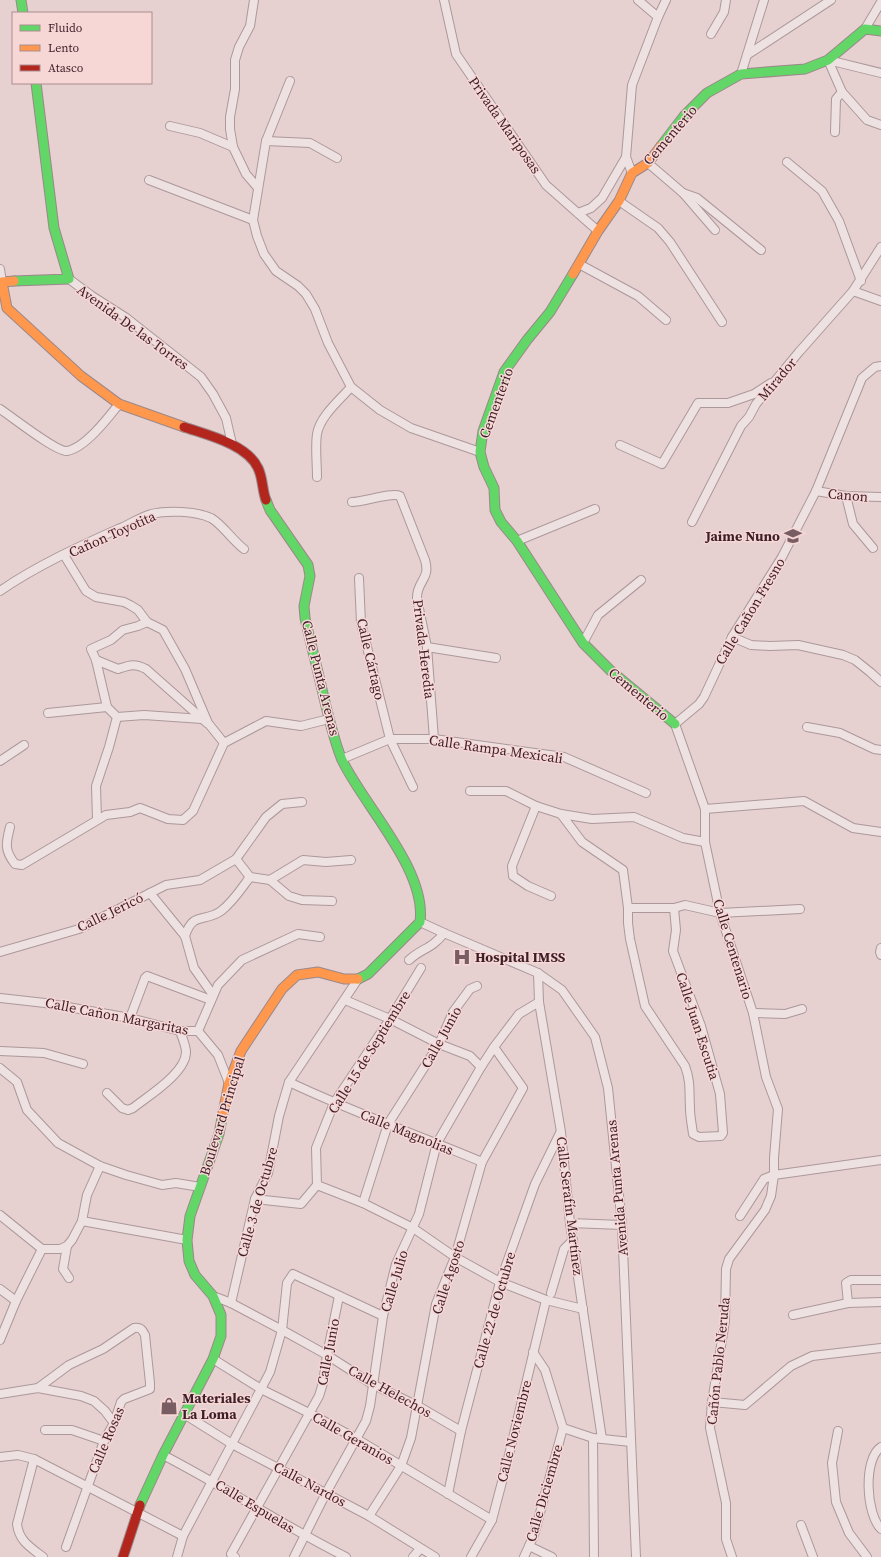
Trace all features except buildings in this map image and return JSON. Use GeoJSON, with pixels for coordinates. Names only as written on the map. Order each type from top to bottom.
{"type":"FeatureCollection","features":[{"type":"Feature","properties":{"kind":"street"},"geometry":{"type":"LineString","coordinates":[[21,0],[23,12]]}},
{"type":"Feature","properties":{"kind":"street"},"geometry":{"type":"LineString","coordinates":[[254,0],[250,26],[235,60],[235,89],[230,117],[232,147],[246,174],[258,188]]}},
{"type":"Feature","properties":{"kind":"street","name":"Privada Mariposas"},"geometry":{"type":"LineString","coordinates":[[444,0],[456,54],[546,185],[598,231]]}},
{"type":"Feature","properties":{"kind":"street"},"geometry":{"type":"LineString","coordinates":[[638,0],[658,17]]}},
{"type":"Feature","properties":{"kind":"street"},"geometry":{"type":"LineString","coordinates":[[632,173],[626,156],[632,85],[666,0]]}},
{"type":"Feature","properties":{"kind":"street"},"geometry":{"type":"LineString","coordinates":[[711,34],[724,12],[726,0]]}},
{"type":"Feature","properties":{"kind":"street"},"geometry":{"type":"LineString","coordinates":[[764,0],[741,74],[805,69],[828,60],[865,29],[881,2]]}},
{"type":"Feature","properties":{"kind":"street"},"geometry":{"type":"LineString","coordinates":[[747,54],[831,0]]}},
{"type":"Feature","properties":{"kind":"street"},"geometry":{"type":"LineString","coordinates":[[865,29],[881,31]]}},
{"type":"Feature","properties":{"kind":"street"},"geometry":{"type":"LineString","coordinates":[[828,60],[881,73]]}},
{"type":"Feature","properties":{"kind":"street"},"geometry":{"type":"LineString","coordinates":[[828,60],[842,92],[867,120],[881,124]]}},
{"type":"Feature","properties":{"kind":"street","name":"Cementerio"},"geometry":{"type":"LineString","coordinates":[[675,724],[612,671],[583,643],[517,542],[501,522],[494,510],[494,488],[484,467],[480,452],[483,431],[504,372],[527,340],[550,312],[598,231],[619,201],[632,173],[648,163],[684,116],[707,93],[741,74]]}},
{"type":"Feature","properties":{"kind":"street"},"geometry":{"type":"LineString","coordinates":[[290,81],[266,141],[253,220],[264,254],[276,271],[298,286],[306,294],[315,309],[328,343],[351,387],[380,410],[411,428],[480,452]]}},
{"type":"Feature","properties":{"kind":"street","name":"Avenida De las Torres"},"geometry":{"type":"LineString","coordinates":[[36,84],[54,228],[69,279],[125,317],[201,377],[213,394],[226,418],[232,444]]}},
{"type":"Feature","properties":{"kind":"street"},"geometry":{"type":"LineString","coordinates":[[835,132],[836,99],[842,92]]}},
{"type":"Feature","properties":{"kind":"street"},"geometry":{"type":"LineString","coordinates":[[170,126],[200,133],[232,147]]}},
{"type":"Feature","properties":{"kind":"street"},"geometry":{"type":"LineString","coordinates":[[266,141],[310,143],[337,158]]}},
{"type":"Feature","properties":{"kind":"street"},"geometry":{"type":"LineString","coordinates":[[578,213],[590,208],[602,198],[626,156]]}},
{"type":"Feature","properties":{"kind":"street"},"geometry":{"type":"LineString","coordinates":[[787,162],[822,191],[839,221],[861,281]]}},
{"type":"Feature","properties":{"kind":"street"},"geometry":{"type":"LineString","coordinates":[[648,163],[683,193],[715,230]]}},
{"type":"Feature","properties":{"kind":"street"},"geometry":{"type":"LineString","coordinates":[[149,180],[253,220]]}},
{"type":"Feature","properties":{"kind":"street"},"geometry":{"type":"LineString","coordinates":[[683,193],[697,198],[761,250]]}},
{"type":"Feature","properties":{"kind":"street"},"geometry":{"type":"LineString","coordinates":[[619,201],[658,228],[670,242],[722,322]]}},
{"type":"Feature","properties":{"kind":"street","name":"Mirador"},"geometry":{"type":"LineString","coordinates":[[692,522],[740,426],[749,417],[756,404],[799,352],[861,281],[881,247]]}},
{"type":"Feature","properties":{"kind":"street"},"geometry":{"type":"LineString","coordinates":[[579,264],[638,296],[666,320]]}},
{"type":"Feature","properties":{"kind":"street"},"geometry":{"type":"LineString","coordinates":[[0,269],[4,308]]}},
{"type":"Feature","properties":{"kind":"street"},"geometry":{"type":"LineString","coordinates":[[2,282],[69,279]]}},
{"type":"Feature","properties":{"kind":"street"},"geometry":{"type":"LineString","coordinates":[[853,291],[881,301]]}},
{"type":"Feature","properties":{"kind":"street","name":"Calle Punta Arenas"},"geometry":{"type":"LineString","coordinates":[[4,308],[81,376],[119,404],[232,444],[253,458],[259,469],[264,495],[270,510],[308,565],[310,576],[304,606],[305,618],[329,719],[342,759],[364,798],[401,853],[415,885],[421,914],[420,922]]}},
{"type":"Feature","properties":{"kind":"street","name":"Calle Cañon Fresno"},"geometry":{"type":"LineString","coordinates":[[675,724],[699,704],[704,697],[732,637],[782,557],[816,491],[862,378],[875,367],[881,366]]}},
{"type":"Feature","properties":{"kind":"street"},"geometry":{"type":"LineString","coordinates":[[620,445],[662,464],[698,403],[728,403],[754,394],[778,378]]}},
{"type":"Feature","properties":{"kind":"street"},"geometry":{"type":"LineString","coordinates":[[318,477],[317,434],[319,426],[323,418],[351,387]]}},
{"type":"Feature","properties":{"kind":"street"},"geometry":{"type":"LineString","coordinates":[[0,409],[56,448],[66,451],[81,445],[105,421],[119,404]]}},
{"type":"Feature","properties":{"kind":"street","name":"Canon"},"geometry":{"type":"LineString","coordinates":[[816,491],[846,496],[881,497]]}},
{"type":"Feature","properties":{"kind":"street","name":"Privada Heredia"},"geometry":{"type":"LineString","coordinates":[[352,502],[363,502],[392,494],[400,496],[427,568],[427,574],[417,592],[427,647],[434,739]]}},
{"type":"Feature","properties":{"kind":"street"},"geometry":{"type":"LineString","coordinates":[[846,496],[853,524],[873,548]]}},
{"type":"Feature","properties":{"kind":"street"},"geometry":{"type":"LineString","coordinates":[[517,542],[595,509]]}},
{"type":"Feature","properties":{"kind":"street","name":"Cañon Toyotita"},"geometry":{"type":"LineString","coordinates":[[0,591],[17,579],[149,514],[166,511],[190,513],[211,518],[221,526],[234,542],[244,550]]}},
{"type":"Feature","properties":{"kind":"street"},"geometry":{"type":"LineString","coordinates":[[64,556],[86,591],[96,597],[124,602],[130,605],[138,610],[147,622],[163,630],[185,668],[205,721]]}},
{"type":"Feature","properties":{"kind":"street","name":"Calle Cártago"},"geometry":{"type":"LineString","coordinates":[[359,578],[361,624],[390,740],[413,787]]}},
{"type":"Feature","properties":{"kind":"street"},"geometry":{"type":"LineString","coordinates":[[583,643],[598,615],[641,580]]}},
{"type":"Feature","properties":{"kind":"street"},"geometry":{"type":"LineString","coordinates":[[147,622],[123,630],[111,640],[91,649],[96,660],[107,707],[117,717],[144,715],[205,721]]}},
{"type":"Feature","properties":{"kind":"street"},"geometry":{"type":"LineString","coordinates":[[732,637],[751,645],[798,645],[843,655],[855,660],[881,682]]}},
{"type":"Feature","properties":{"kind":"street"},"geometry":{"type":"LineString","coordinates":[[427,647],[496,658]]}},
{"type":"Feature","properties":{"kind":"street"},"geometry":{"type":"LineString","coordinates":[[96,660],[118,669],[130,665],[137,665],[146,670],[205,721],[224,742]]}},
{"type":"Feature","properties":{"kind":"street"},"geometry":{"type":"LineString","coordinates":[[48,713],[107,707]]}},
{"type":"Feature","properties":{"kind":"street"},"geometry":{"type":"LineString","coordinates":[[97,819],[96,786],[117,717]]}},
{"type":"Feature","properties":{"kind":"street"},"geometry":{"type":"LineString","coordinates":[[10,827],[6,843],[8,856],[15,864],[22,864],[106,815],[130,812],[140,808],[168,819],[183,820],[193,811],[224,742],[266,721],[301,726],[329,719]]}},
{"type":"Feature","properties":{"kind":"street","name":"Calle Centenario"},"geometry":{"type":"LineString","coordinates":[[675,724],[705,809],[705,842],[720,913],[753,1013],[766,1077],[778,1109],[774,1176]]}},
{"type":"Feature","properties":{"kind":"street"},"geometry":{"type":"LineString","coordinates":[[807,727],[840,733],[874,749],[881,750]]}},
{"type":"Feature","properties":{"kind":"street","name":"Calle Rampa Mexicali"},"geometry":{"type":"LineString","coordinates":[[342,759],[390,740],[434,739],[564,758],[646,793]]}},
{"type":"Feature","properties":{"kind":"street"},"geometry":{"type":"LineString","coordinates":[[0,761],[24,745]]}},
{"type":"Feature","properties":{"kind":"street"},"geometry":{"type":"LineString","coordinates":[[470,790],[506,791],[536,806],[561,814],[592,819],[634,817],[683,838],[705,842]]}},
{"type":"Feature","properties":{"kind":"street"},"geometry":{"type":"LineString","coordinates":[[705,809],[804,801],[853,828],[881,832]]}},
{"type":"Feature","properties":{"kind":"street"},"geometry":{"type":"LineString","coordinates":[[150,893],[166,884],[200,880],[236,859],[266,817],[282,804],[302,802]]}},
{"type":"Feature","properties":{"kind":"street"},"geometry":{"type":"LineString","coordinates":[[536,806],[512,866],[513,876],[528,886],[551,896]]}},
{"type":"Feature","properties":{"kind":"street","name":"Calle Juan Escutia"},"geometry":{"type":"LineString","coordinates":[[561,814],[582,842],[623,870],[630,939],[645,1006],[685,1066],[689,1076],[690,1110],[693,1134],[699,1137],[721,1136],[723,1133],[720,1094],[702,1026],[673,951],[676,930],[674,908]]}},
{"type":"Feature","properties":{"kind":"street"},"geometry":{"type":"LineString","coordinates":[[236,859],[250,877],[270,880],[289,896],[302,900],[332,901]]}},
{"type":"Feature","properties":{"kind":"street"},"geometry":{"type":"LineString","coordinates":[[270,880],[303,860],[326,862],[351,860]]}},
{"type":"Feature","properties":{"kind":"street"},"geometry":{"type":"LineString","coordinates":[[185,936],[193,921],[220,911],[231,901],[250,877]]}},
{"type":"Feature","properties":{"kind":"street","name":"Calle Jericó"},"geometry":{"type":"LineString","coordinates":[[0,952],[79,929],[150,893],[185,936],[194,968],[212,998]]}},
{"type":"Feature","properties":{"kind":"street"},"geometry":{"type":"LineString","coordinates":[[628,908],[674,908],[685,905],[720,913],[800,909]]}},
{"type":"Feature","properties":{"kind":"street"},"geometry":{"type":"LineString","coordinates":[[358,979],[368,974],[420,922]]}},
{"type":"Feature","properties":{"kind":"street","name":"Avenida Punta Arenas"},"geometry":{"type":"LineString","coordinates":[[420,922],[444,934],[538,973],[562,990],[595,1037],[608,1088],[622,1225],[636,1557]]}},
{"type":"Feature","properties":{"kind":"street"},"geometry":{"type":"LineString","coordinates":[[198,1031],[218,985],[242,960],[298,934],[320,937]]}},
{"type":"Feature","properties":{"kind":"street"},"geometry":{"type":"LineString","coordinates":[[409,960],[417,952],[427,949],[437,943],[444,934]]}},
{"type":"Feature","properties":{"kind":"street"},"geometry":{"type":"LineString","coordinates":[[881,948],[881,955]]}},
{"type":"Feature","properties":{"kind":"street","name":"Calle 15 de Septiembre"},"geometry":{"type":"LineString","coordinates":[[317,1185],[316,1148],[334,1103],[390,1019],[421,968]]}},
{"type":"Feature","properties":{"kind":"street","name":"Boulevard Principal"},"geometry":{"type":"LineString","coordinates":[[123,1557],[137,1511],[163,1455],[213,1358],[221,1336],[221,1314],[212,1296],[195,1275],[189,1261],[187,1240],[190,1216],[219,1134],[229,1083],[241,1052],[282,989],[297,975],[318,972],[344,979],[358,979]]}},
{"type":"Feature","properties":{"kind":"street","name":"Calle Serafín Martínez"},"geometry":{"type":"LineString","coordinates":[[538,973],[539,1002],[560,1132],[570,1223],[602,1439]]}},
{"type":"Feature","properties":{"kind":"street"},"geometry":{"type":"LineString","coordinates":[[130,1018],[147,976],[212,998]]}},
{"type":"Feature","properties":{"kind":"street","name":"Calle 3 de Octubre"},"geometry":{"type":"LineString","coordinates":[[231,1303],[255,1199],[268,1173],[279,1116],[289,1082],[358,979]]}},
{"type":"Feature","properties":{"kind":"street","name":"Calle Junio"},"geometry":{"type":"LineString","coordinates":[[363,1203],[388,1124],[439,1044],[453,1012],[470,989],[477,986]]}},
{"type":"Feature","properties":{"kind":"street","name":"Calle Cañon Margaritas"},"geometry":{"type":"LineString","coordinates":[[0,998],[45,1003],[130,1018],[180,1031],[198,1031],[218,1055],[229,1083]]}},
{"type":"Feature","properties":{"kind":"street"},"geometry":{"type":"LineString","coordinates":[[345,1000],[390,1019],[439,1044],[470,1056],[481,1067]]}},
{"type":"Feature","properties":{"kind":"street","name":"Calle Julio"},"geometry":{"type":"LineString","coordinates":[[294,1557],[355,1438],[366,1422],[370,1406],[383,1316],[396,1264],[419,1214],[437,1143],[494,1047],[519,1014],[539,1002]]}},
{"type":"Feature","properties":{"kind":"street"},"geometry":{"type":"LineString","coordinates":[[753,1013],[785,1014],[802,1009]]}},
{"type":"Feature","properties":{"kind":"street"},"geometry":{"type":"LineString","coordinates":[[107,1093],[122,1108],[128,1110],[133,1108],[173,1077],[182,1064],[186,1052],[180,1031]]}},
{"type":"Feature","properties":{"kind":"street","name":"Calle Agosto"},"geometry":{"type":"LineString","coordinates":[[369,1516],[401,1466],[411,1438],[436,1304],[455,1257],[482,1162],[523,1088],[494,1047]]}},
{"type":"Feature","properties":{"kind":"street"},"geometry":{"type":"LineString","coordinates":[[0,1051],[44,1053],[82,1064]]}},
{"type":"Feature","properties":{"kind":"street"},"geometry":{"type":"LineString","coordinates":[[0,1068],[17,1082],[27,1110],[58,1143],[100,1166],[126,1175],[162,1185],[176,1183],[200,1187]]}},
{"type":"Feature","properties":{"kind":"street","name":"Calle Magnolias"},"geometry":{"type":"LineString","coordinates":[[289,1082],[334,1103],[482,1162]]}},
{"type":"Feature","properties":{"kind":"street","name":"Calle 22 de Octubre"},"geometry":{"type":"LineString","coordinates":[[448,1494],[461,1431],[500,1282],[536,1184],[560,1132]]}},
{"type":"Feature","properties":{"kind":"street"},"geometry":{"type":"LineString","coordinates":[[740,1216],[764,1180],[774,1176],[881,1160]]}},
{"type":"Feature","properties":{"kind":"street"},"geometry":{"type":"LineString","coordinates":[[0,1215],[42,1249],[60,1249],[67,1246],[72,1240],[82,1221],[87,1195],[100,1166]]}},
{"type":"Feature","properties":{"kind":"street","name":"Cañón Pablo Neruda"},"geometry":{"type":"LineString","coordinates":[[732,1557],[726,1539],[726,1503],[710,1428],[712,1402],[725,1321],[726,1269],[729,1259],[765,1210],[770,1196],[774,1176]]}},
{"type":"Feature","properties":{"kind":"street"},"geometry":{"type":"LineString","coordinates":[[255,1199],[301,1204],[317,1185],[363,1203],[413,1228],[455,1257],[500,1282],[546,1300],[583,1309]]}},
{"type":"Feature","properties":{"kind":"street"},"geometry":{"type":"LineString","coordinates":[[82,1221],[187,1240]]}},
{"type":"Feature","properties":{"kind":"street"},"geometry":{"type":"LineString","coordinates":[[570,1223],[622,1225]]}},
{"type":"Feature","properties":{"kind":"street"},"geometry":{"type":"LineString","coordinates":[[551,1293],[564,1249],[573,1240]]}},
{"type":"Feature","properties":{"kind":"street"},"geometry":{"type":"LineString","coordinates":[[67,1246],[63,1268],[69,1278]]}},
{"type":"Feature","properties":{"kind":"street"},"geometry":{"type":"LineString","coordinates":[[0,1340],[16,1301],[42,1249]]}},
{"type":"Feature","properties":{"kind":"street"},"geometry":{"type":"LineString","coordinates":[[178,1557],[183,1536],[272,1366],[282,1330],[287,1283],[293,1274],[383,1316]]}},
{"type":"Feature","properties":{"kind":"street"},"geometry":{"type":"LineString","coordinates":[[848,1303],[846,1283],[852,1280],[881,1280]]}},
{"type":"Feature","properties":{"kind":"street"},"geometry":{"type":"LineString","coordinates":[[0,1289],[16,1301]]}},
{"type":"Feature","properties":{"kind":"street","name":"Calle Helechos"},"geometry":{"type":"LineString","coordinates":[[212,1296],[231,1303],[282,1330],[327,1355],[372,1384],[418,1406],[461,1431]]}},
{"type":"Feature","properties":{"kind":"street","name":"Calle Junio"},"geometry":{"type":"LineString","coordinates":[[233,1555],[257,1508],[319,1396],[323,1383],[339,1296]]}},
{"type":"Feature","properties":{"kind":"street","name":"Calle Noviembre"},"geometry":{"type":"LineString","coordinates":[[471,1557],[492,1520],[546,1300]]}},
{"type":"Feature","properties":{"kind":"street"},"geometry":{"type":"LineString","coordinates":[[793,1315],[848,1303],[881,1302]]}},
{"type":"Feature","properties":{"kind":"street","name":"Calle Rosas"},"geometry":{"type":"LineString","coordinates":[[38,1388],[69,1365],[103,1350],[134,1328],[139,1327],[143,1329],[145,1335],[150,1389],[124,1399],[121,1402],[114,1423],[104,1441],[87,1485],[66,1547]]}},
{"type":"Feature","properties":{"kind":"street"},"geometry":{"type":"LineString","coordinates":[[712,1402],[744,1405],[791,1366],[812,1356],[881,1348]]}},
{"type":"Feature","properties":{"kind":"street"},"geometry":{"type":"LineString","coordinates":[[533,1352],[545,1370],[563,1428],[593,1438],[631,1442]]}},
{"type":"Feature","properties":{"kind":"street","name":"Calle Geranios"},"geometry":{"type":"LineString","coordinates":[[213,1358],[261,1389],[355,1438],[492,1520]]}},
{"type":"Feature","properties":{"kind":"street"},"geometry":{"type":"LineString","coordinates":[[0,1394],[38,1388],[81,1396],[94,1401],[105,1411],[114,1423]]}},
{"type":"Feature","properties":{"kind":"street","name":"Calle Nardos"},"geometry":{"type":"LineString","coordinates":[[184,1414],[232,1444],[369,1516],[435,1557]]}},
{"type":"Feature","properties":{"kind":"street","name":"Calle Diciembre"},"geometry":{"type":"LineString","coordinates":[[524,1557],[534,1535],[563,1428]]}},
{"type":"Feature","properties":{"kind":"street"},"geometry":{"type":"LineString","coordinates":[[45,1430],[72,1430],[104,1441]]}},
{"type":"Feature","properties":{"kind":"street"},"geometry":{"type":"LineString","coordinates":[[838,1431],[832,1463],[836,1502],[849,1534],[867,1557]]}},
{"type":"Feature","properties":{"kind":"street"},"geometry":{"type":"LineString","coordinates":[[593,1438],[594,1557]]}},
{"type":"Feature","properties":{"kind":"street"},"geometry":{"type":"LineString","coordinates":[[881,1447],[876,1450],[869,1469],[870,1506],[877,1525],[881,1529]]}},
{"type":"Feature","properties":{"kind":"street"},"geometry":{"type":"LineString","coordinates":[[0,1457],[18,1455],[34,1459],[87,1485],[183,1536]]}},
{"type":"Feature","properties":{"kind":"street","name":"Calle Espuelas"},"geometry":{"type":"LineString","coordinates":[[163,1455],[211,1480],[305,1536],[346,1557]]}},
{"type":"Feature","properties":{"kind":"street"},"geometry":{"type":"LineString","coordinates":[[34,1459],[17,1524],[18,1533],[22,1539],[42,1557]]}},
{"type":"Feature","properties":{"kind":"street"},"geometry":{"type":"LineString","coordinates":[[801,1525],[813,1557]]}},
{"type":"Feature","properties":{"kind":"street"},"geometry":{"type":"LineString","coordinates":[[529,1546],[552,1557]]}},
{"type":"Feature","properties":{"kind":"street"},"geometry":{"type":"LineString","coordinates":[[414,1557],[420,1549]]}},
{"type":"Feature","properties":{"kind":"traffic: fast"},"geometry":{"type":"LineString","coordinates":[[21,0],[23,12]]}},
{"type":"Feature","properties":{"kind":"traffic: fast"},"geometry":{"type":"LineString","coordinates":[[661,146],[684,116],[707,93],[741,74],[805,69],[828,60],[865,29],[881,31]]}},
{"type":"Feature","properties":{"kind":"traffic: fast"},"geometry":{"type":"LineString","coordinates":[[14,281],[69,279],[54,228],[36,84]]}},
{"type":"Feature","properties":{"kind":"traffic: fast"},"geometry":{"type":"LineString","coordinates":[[573,274],[550,312],[527,340],[504,372],[483,431],[480,452],[484,467],[494,488],[495,510],[501,522],[517,541],[583,643],[611,671],[675,724]]}},
{"type":"Feature","properties":{"kind":"traffic: fast"},"geometry":{"type":"LineString","coordinates":[[266,500],[270,510],[308,565],[310,576],[304,606],[305,618],[339,753],[352,778],[404,860],[414,881],[420,902],[420,922],[368,974],[358,979]]}},
{"type":"Feature","properties":{"kind":"traffic: fast"},"geometry":{"type":"LineString","coordinates":[[140,1505],[163,1455],[213,1359],[221,1336],[221,1315],[213,1296],[195,1275],[189,1261],[187,1240],[190,1216],[219,1134],[222,1118]]}},
{"type":"Feature","properties":{"kind":"traffic: slow"},"geometry":{"type":"LineString","coordinates":[[573,274],[598,231],[619,201],[632,173],[648,163],[661,146]]}},
{"type":"Feature","properties":{"kind":"traffic: slow"},"geometry":{"type":"LineString","coordinates":[[14,281],[2,282],[7,308],[81,376],[119,404],[184,427]]}},
{"type":"Feature","properties":{"kind":"traffic: slow"},"geometry":{"type":"LineString","coordinates":[[222,1118],[229,1083],[241,1051],[282,989],[297,975],[318,972],[344,979],[358,979]]}},
{"type":"Feature","properties":{"kind":"traffic: jam"},"geometry":{"type":"LineString","coordinates":[[184,427],[226,442],[236,447],[253,460],[261,476],[266,500]]}},
{"type":"Feature","properties":{"kind":"traffic: jam"},"geometry":{"type":"LineString","coordinates":[[123,1557],[140,1505]]}},
{"type":"Feature","properties":{"kind":"place","name":"Jaime Nuno"},"geometry":{"type":"Point","coordinates":[793,536]}},
{"type":"Feature","properties":{"kind":"place","name":"Hospital IMSS"},"geometry":{"type":"Point","coordinates":[462,957]}},
{"type":"Feature","properties":{"kind":"place","name":"Materiales La Loma"},"geometry":{"type":"Point","coordinates":[169,1406]}}]}
